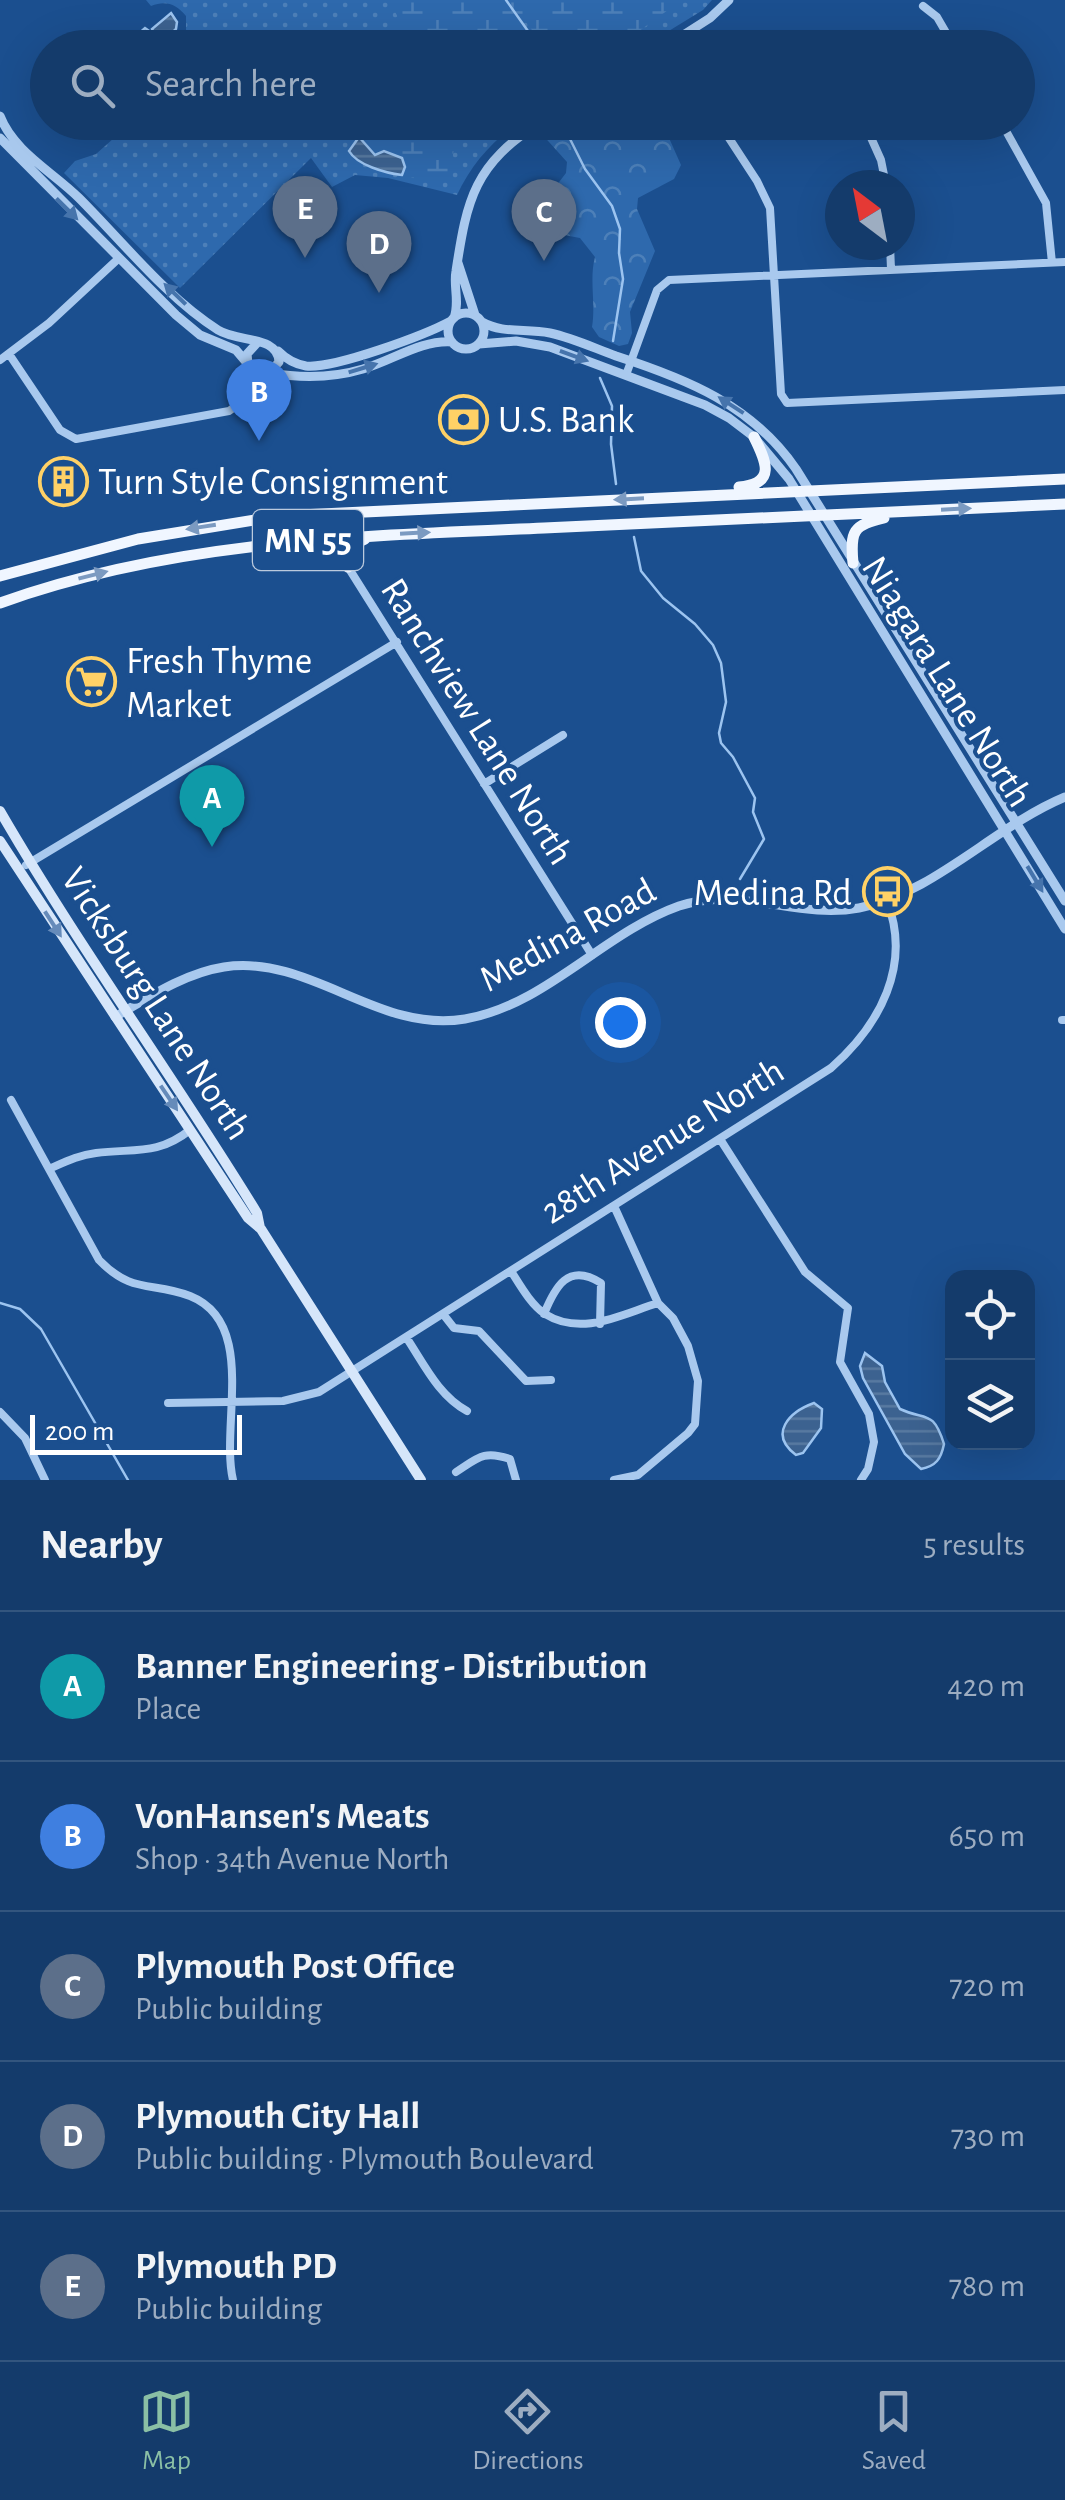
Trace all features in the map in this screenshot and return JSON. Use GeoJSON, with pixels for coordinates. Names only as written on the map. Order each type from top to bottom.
{"type":"FeatureCollection","features":[{"type":"Feature","properties":{"kind":"main road"},"geometry":{"type":"LineString","coordinates":[[677,496],[748,486],[761,480],[766,464],[754,437]]}},
{"type":"Feature","properties":{"kind":"main road","name":"MN 55"},"geometry":{"type":"LineString","coordinates":[[0,576],[138,539],[280,516],[1065,479]]}},
{"type":"Feature","properties":{"kind":"main road","name":"MN 55"},"geometry":{"type":"LineString","coordinates":[[0,603],[132,566],[224,550],[378,535],[1065,504]]}},
{"type":"Feature","properties":{"kind":"main road"},"geometry":{"type":"LineString","coordinates":[[853,563],[852,540],[861,524],[921,510]]}},
{"type":"Feature","properties":{"kind":"main road"},"geometry":{"type":"LineString","coordinates":[[348,567],[348,547],[378,535]]}},
{"type":"Feature","properties":{"kind":"main road"},"geometry":{"type":"LineString","coordinates":[[224,550],[324,544],[348,567]]}},
{"type":"Feature","properties":{"kind":"main road","name":"Vicksburg Lane North"},"geometry":{"type":"LineString","coordinates":[[0,812],[238,1182],[257,1213],[260,1229]]}},
{"type":"Feature","properties":{"kind":"main road","name":"Vicksburg Lane North"},"geometry":{"type":"LineString","coordinates":[[0,841],[248,1218],[260,1229],[420,1480]]}},
{"type":"Feature","properties":{"kind":"street"},"geometry":{"type":"LineString","coordinates":[[691,30],[729,0]]}},
{"type":"Feature","properties":{"kind":"street"},"geometry":{"type":"LineString","coordinates":[[923,6],[945,30]]}},
{"type":"Feature","properties":{"kind":"street"},"geometry":{"type":"LineString","coordinates":[[0,116],[21,147],[77,196],[196,314],[228,336],[269,343],[294,363],[314,366],[422,336],[464,313],[498,330],[550,333],[632,360],[713,394],[751,418],[781,448],[817,516]]}},
{"type":"Feature","properties":{"kind":"street"},"geometry":{"type":"LineString","coordinates":[[0,138],[184,323],[200,335],[236,350],[249,367],[267,374],[340,374],[425,344],[452,342],[465,349],[516,341],[539,345],[705,405],[730,418],[754,437],[803,491]]}},
{"type":"Feature","properties":{"kind":"street"},"geometry":{"type":"LineString","coordinates":[[452,342],[448,332],[458,293],[455,274],[461,228],[480,179],[517,140]]}},
{"type":"Feature","properties":{"kind":"street"},"geometry":{"type":"LineString","coordinates":[[730,140],[758,181],[770,208],[784,401],[792,404],[1065,390]]}},
{"type":"Feature","properties":{"kind":"street"},"geometry":{"type":"LineString","coordinates":[[872,140],[883,170]]}},
{"type":"Feature","properties":{"kind":"street"},"geometry":{"type":"LineString","coordinates":[[1011,140],[1046,204],[1052,262]]}},
{"type":"Feature","properties":{"kind":"street"},"geometry":{"type":"LineString","coordinates":[[118,259],[67,308],[4,357],[60,430],[76,439],[218,414],[236,406],[277,366],[278,351]]}},
{"type":"Feature","properties":{"kind":"street"},"geometry":{"type":"LineString","coordinates":[[891,260],[891,269]]}},
{"type":"Feature","properties":{"kind":"street"},"geometry":{"type":"LineString","coordinates":[[626,375],[657,290],[664,282],[1065,262]]}},
{"type":"Feature","properties":{"kind":"street"},"geometry":{"type":"LineString","coordinates":[[458,263],[484,333],[479,344]]}},
{"type":"Feature","properties":{"kind":"street"},"geometry":{"type":"LineString","coordinates":[[249,393],[247,354],[257,343]]}},
{"type":"Feature","properties":{"kind":"street","name":"Niagara Lane North"},"geometry":{"type":"LineString","coordinates":[[817,516],[853,563],[1065,902]]}},
{"type":"Feature","properties":{"kind":"street","name":"Niagara Lane North"},"geometry":{"type":"LineString","coordinates":[[817,516],[1065,929]]}},
{"type":"Feature","properties":{"kind":"street","name":"Ranchview Lane North"},"geometry":{"type":"LineString","coordinates":[[348,567],[592,956]]}},
{"type":"Feature","properties":{"kind":"street"},"geometry":{"type":"LineString","coordinates":[[18,870],[397,642]]}},
{"type":"Feature","properties":{"kind":"street"},"geometry":{"type":"LineString","coordinates":[[484,784],[563,735]]}},
{"type":"Feature","properties":{"kind":"street"},"geometry":{"type":"LineString","coordinates":[[887,900],[1065,797]]}},
{"type":"Feature","properties":{"kind":"street","name":"Medina Road"},"geometry":{"type":"LineString","coordinates":[[114,1017],[204,972],[248,965],[292,972],[397,1016],[464,1020],[506,1007],[664,912],[702,900],[742,898],[818,911],[857,909],[887,900]]}},
{"type":"Feature","properties":{"kind":"street","name":"28th Avenue North"},"geometry":{"type":"LineString","coordinates":[[168,1403],[301,1398],[318,1392],[831,1068],[872,1022],[895,967],[896,931],[887,900]]}},
{"type":"Feature","properties":{"kind":"street"},"geometry":{"type":"LineString","coordinates":[[11,1100],[92,1248],[110,1271],[134,1285],[186,1294],[210,1308],[218,1318],[230,1342],[233,1480]]}},
{"type":"Feature","properties":{"kind":"street"},"geometry":{"type":"LineString","coordinates":[[50,1169],[94,1154],[146,1151],[190,1130]]}},
{"type":"Feature","properties":{"kind":"street"},"geometry":{"type":"LineString","coordinates":[[720,1139],[805,1272],[817,1286],[848,1308],[840,1362],[869,1414],[874,1442],[862,1480]]}},
{"type":"Feature","properties":{"kind":"street"},"geometry":{"type":"LineString","coordinates":[[614,1206],[658,1303],[673,1318],[696,1373],[695,1424],[638,1475],[614,1480]]}},
{"type":"Feature","properties":{"kind":"street"},"geometry":{"type":"LineString","coordinates":[[511,1271],[544,1314],[564,1320],[600,1324],[658,1303]]}},
{"type":"Feature","properties":{"kind":"street"},"geometry":{"type":"LineString","coordinates":[[544,1314],[560,1282],[572,1276],[591,1277],[603,1288],[600,1324]]}},
{"type":"Feature","properties":{"kind":"street"},"geometry":{"type":"LineString","coordinates":[[443,1314],[459,1330],[480,1331],[521,1378],[531,1382],[551,1380]]}},
{"type":"Feature","properties":{"kind":"street"},"geometry":{"type":"LineString","coordinates":[[406,1337],[436,1384],[468,1411]]}},
{"type":"Feature","properties":{"kind":"street"},"geometry":{"type":"LineString","coordinates":[[0,1412],[24,1438],[46,1480]]}},
{"type":"Feature","properties":{"kind":"street"},"geometry":{"type":"LineString","coordinates":[[456,1472],[484,1455],[495,1454],[510,1460],[516,1480]]}},
{"type":"Feature","properties":{"kind":"green space"},"geometry":{"type":"Polygon","coordinates":[[[146,0],[712,0],[670,30],[186,30],[186,16],[178,9],[161,3],[151,6],[146,0]]]}},
{"type":"Feature","properties":{"kind":"green space"},"geometry":{"type":"Polygon","coordinates":[[[389,0],[674,0],[668,10],[640,30],[532,30],[526,22],[518,30],[404,30],[389,0]]]}},
{"type":"Feature","properties":{"kind":"green space"},"geometry":{"type":"Polygon","coordinates":[[[112,140],[497,140],[457,195],[388,178],[355,175],[332,187],[311,158],[180,288],[64,173],[75,161],[96,154],[112,140]]]}},
{"type":"Feature","properties":{"kind":"green space"},"geometry":{"type":"Polygon","coordinates":[[[362,140],[458,140],[447,177],[436,184],[402,175],[402,158],[384,151],[375,155],[362,140]]]}},
{"type":"Feature","properties":{"kind":"green space"},"geometry":{"type":"Polygon","coordinates":[[[547,140],[670,140],[681,165],[674,179],[638,198],[637,209],[655,251],[630,312],[632,333],[628,344],[619,346],[599,337],[592,327],[595,257],[580,238],[564,235],[574,212],[553,190],[566,173],[567,162],[547,140]]]}},
{"type":"Feature","properties":{"kind":"shaded area"},"geometry":{"type":"Polygon","coordinates":[[[171,13],[177,22],[175,30],[152,29],[171,13]]]}},
{"type":"Feature","properties":{"kind":"shaded area"},"geometry":{"type":"Polygon","coordinates":[[[357,140],[362,140],[375,155],[384,151],[402,158],[405,167],[402,175],[372,168],[349,151],[357,140]]]}},
{"type":"Feature","properties":{"kind":"shaded area"},"geometry":{"type":"Polygon","coordinates":[[[865,1353],[882,1366],[885,1382],[900,1409],[928,1418],[936,1425],[944,1444],[934,1464],[921,1469],[905,1454],[863,1378],[860,1366],[865,1353]]]}},
{"type":"Feature","properties":{"kind":"shaded area"},"geometry":{"type":"Polygon","coordinates":[[[814,1403],[822,1409],[821,1428],[803,1453],[796,1455],[783,1439],[785,1424],[814,1403]]]}},
{"type":"Feature","properties":{"kind":"waterway"},"geometry":{"type":"LineString","coordinates":[[506,0],[527,30]]}},
{"type":"Feature","properties":{"kind":"waterway"},"geometry":{"type":"LineString","coordinates":[[570,140],[585,169],[612,206],[620,229],[623,279],[613,341]]}},
{"type":"Feature","properties":{"kind":"waterway"},"geometry":{"type":"LineString","coordinates":[[600,378],[612,406],[616,484]]}},
{"type":"Feature","properties":{"kind":"waterway"},"geometry":{"type":"LineString","coordinates":[[634,537],[641,571],[663,598],[695,624],[713,645],[721,663],[726,702],[719,733],[721,743],[755,798],[753,812],[764,839],[740,879]]}},
{"type":"Feature","properties":{"kind":"waterway"},"geometry":{"type":"LineString","coordinates":[[0,1303],[20,1309],[41,1329],[128,1480]]}},
{"type":"Feature","properties":{"kind":"place","name":"Plymouth PD"},"geometry":{"type":"Point","coordinates":[305,258]}},
{"type":"Feature","properties":{"kind":"place","name":"Plymouth Post Office"},"geometry":{"type":"Point","coordinates":[544,261]}},
{"type":"Feature","properties":{"kind":"place","name":"Plymouth City Hall"},"geometry":{"type":"Point","coordinates":[379,293]}},
{"type":"Feature","properties":{"kind":"place","name":"U.S. Bank"},"geometry":{"type":"Point","coordinates":[463,419]}},
{"type":"Feature","properties":{"kind":"place","name":"VonHansen's Meats"},"geometry":{"type":"Point","coordinates":[259,441]}},
{"type":"Feature","properties":{"kind":"place","name":"Turn Style Consignment"},"geometry":{"type":"Point","coordinates":[63,481]}},
{"type":"Feature","properties":{"kind":"place","name":"Fresh Thyme Market"},"geometry":{"type":"Point","coordinates":[91,682]}},
{"type":"Feature","properties":{"kind":"place","name":"Banner Engineering - Distribution"},"geometry":{"type":"Point","coordinates":[212,847]}},
{"type":"Feature","properties":{"kind":"place","name":"Medina Rd"},"geometry":{"type":"Point","coordinates":[887,892]}}]}
